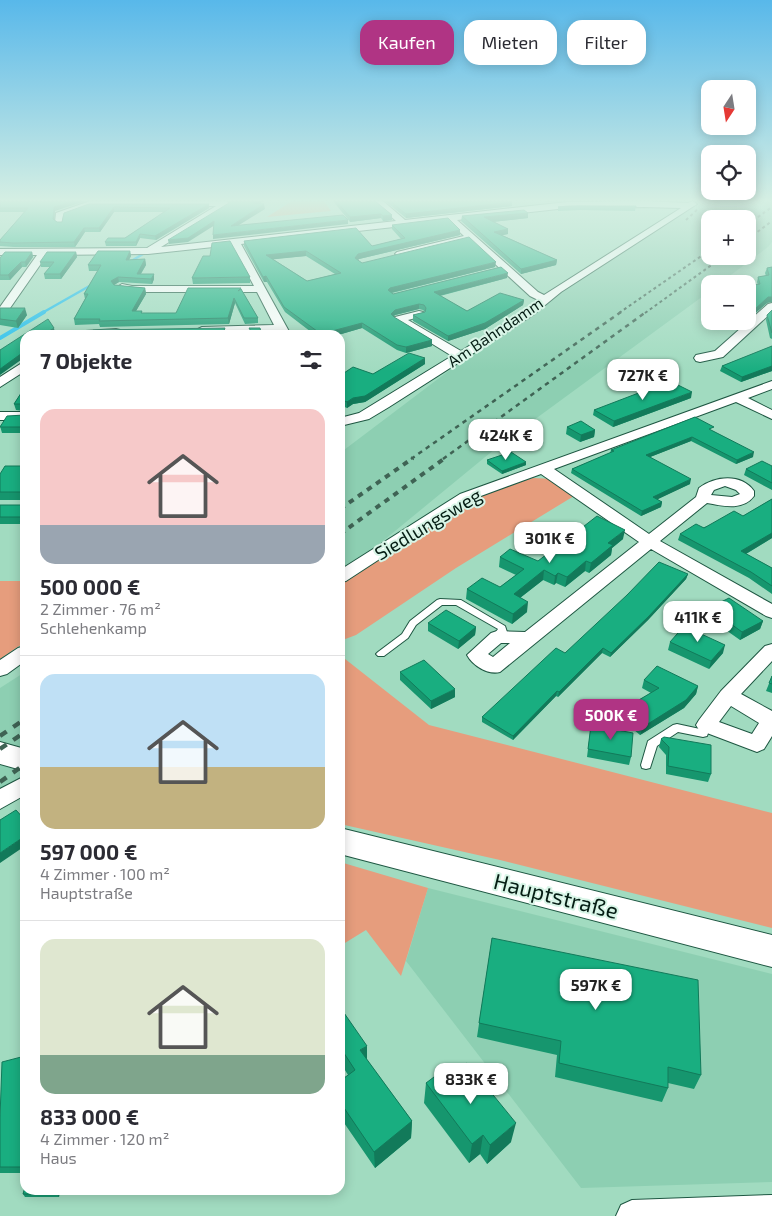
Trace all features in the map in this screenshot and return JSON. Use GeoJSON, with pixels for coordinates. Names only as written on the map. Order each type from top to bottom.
{"type":"FeatureCollection","features":[{"type":"Feature","properties":{"kind":"main road"},"geometry":{"type":"LineString","coordinates":[[0,753],[20,759]]}},
{"type":"Feature","properties":{"kind":"main road","name":"Hauptstraße"},"geometry":{"type":"LineString","coordinates":[[345,842],[772,951]]}},
{"type":"Feature","properties":{"kind":"street"},"geometry":{"type":"LineString","coordinates":[[4,309],[15,288],[39,258]]}},
{"type":"Feature","properties":{"kind":"street"},"geometry":{"type":"LineString","coordinates":[[244,258],[283,330]]}},
{"type":"Feature","properties":{"kind":"street"},"geometry":{"type":"LineString","coordinates":[[491,258],[501,268],[544,300]]}},
{"type":"Feature","properties":{"kind":"street","name":"Am Bahndamm"},"geometry":{"type":"LineString","coordinates":[[345,421],[364,416],[529,313],[544,300],[609,258]]}},
{"type":"Feature","properties":{"kind":"street"},"geometry":{"type":"LineString","coordinates":[[119,287],[132,289],[262,289]]}},
{"type":"Feature","properties":{"kind":"street"},"geometry":{"type":"LineString","coordinates":[[700,358],[719,354],[772,306]]}},
{"type":"Feature","properties":{"kind":"street"},"geometry":{"type":"LineString","coordinates":[[419,314],[399,319],[461,356]]}},
{"type":"Feature","properties":{"kind":"street"},"geometry":{"type":"LineString","coordinates":[[0,383],[20,369]]}},
{"type":"Feature","properties":{"kind":"street","name":"Siedlungsweg"},"geometry":{"type":"LineString","coordinates":[[345,574],[466,497],[772,385]]}},
{"type":"Feature","properties":{"kind":"street"},"geometry":{"type":"LineString","coordinates":[[737,398],[772,415]]}},
{"type":"Feature","properties":{"kind":"street"},"geometry":{"type":"LineString","coordinates":[[0,416],[20,416]]}},
{"type":"Feature","properties":{"kind":"street"},"geometry":{"type":"LineString","coordinates":[[542,468],[649,541],[772,612]]}},
{"type":"Feature","properties":{"kind":"street"},"geometry":{"type":"LineString","coordinates":[[531,638],[497,637],[476,655],[492,667],[531,638],[704,498]]}},
{"type":"Feature","properties":{"kind":"street"},"geometry":{"type":"LineString","coordinates":[[728,696],[771,720],[757,744],[706,725],[728,696],[772,650]]}},
{"type":"Feature","properties":{"kind":"street"},"geometry":{"type":"LineString","coordinates":[[0,668],[20,655]]}},
{"type":"Feature","properties":{"kind":"street"},"geometry":{"type":"LineString","coordinates":[[0,800],[20,787]]}},
{"type":"Feature","properties":{"kind":"street"},"geometry":{"type":"LineString","coordinates":[[632,1216],[772,1210]]}},
{"type":"Feature","properties":{"kind":"lane"},"geometry":{"type":"LineString","coordinates":[[381,654],[402,639],[413,623],[436,604],[444,601],[458,602],[502,628],[502,632],[497,637]]}},
{"type":"Feature","properties":{"kind":"lane"},"geometry":{"type":"LineString","coordinates":[[646,765],[652,744],[677,728],[703,732],[706,725]]}},
{"type":"Feature","properties":{"kind":"shaded area"},"geometry":{"type":"Polygon","coordinates":[[[613,258],[701,258],[701,265],[744,265],[731,275],[701,275],[701,298],[501,444],[378,545],[345,566],[345,449],[467,357],[554,296],[613,258]]]}},
{"type":"Feature","properties":{"kind":"shaded area"},"geometry":{"type":"Polygon","coordinates":[[[533,478],[553,479],[574,496],[456,568],[356,635],[345,639],[345,580],[437,518],[478,496],[533,478]]]}},
{"type":"Feature","properties":{"kind":"shaded area"},"geometry":{"type":"Polygon","coordinates":[[[0,581],[20,581],[20,645],[0,659],[0,581]]]}},
{"type":"Feature","properties":{"kind":"shaded area"},"geometry":{"type":"Polygon","coordinates":[[[345,659],[429,725],[772,813],[772,928],[500,860],[345,825],[345,659]]]}},
{"type":"Feature","properties":{"kind":"shaded area"},"geometry":{"type":"Polygon","coordinates":[[[20,675],[20,778],[0,792],[0,688],[20,675]]]}},
{"type":"Feature","properties":{"kind":"shaded area"},"geometry":{"type":"Polygon","coordinates":[[[345,863],[428,888],[401,976],[366,930],[345,943],[345,863]]]}},
{"type":"Feature","properties":{"kind":"shaded area"},"geometry":{"type":"Polygon","coordinates":[[[428,888],[772,974],[772,1182],[581,1188],[406,961],[428,888]]]}},
{"type":"Feature","properties":{"kind":"building"},"geometry":{"type":"Polygon","coordinates":[[[0,258],[28,258],[8,275],[0,275],[0,258]]]}},
{"type":"Feature","properties":{"kind":"building"},"geometry":{"type":"Polygon","coordinates":[[[43,258],[72,258],[60,274],[44,274],[54,262],[40,262],[43,258]]]}},
{"type":"Feature","properties":{"kind":"building"},"geometry":{"type":"Polygon","coordinates":[[[93,258],[145,259],[137,274],[154,274],[151,279],[118,277],[111,281],[114,285],[145,288],[132,311],[142,311],[141,313],[176,313],[188,288],[241,288],[238,291],[241,289],[258,318],[244,318],[234,298],[228,318],[99,321],[100,319],[74,319],[88,294],[84,294],[101,265],[88,265],[93,258]]]}},
{"type":"Feature","properties":{"kind":"building"},"geometry":{"type":"Polygon","coordinates":[[[202,258],[239,258],[250,277],[192,278],[202,258]]]}},
{"type":"Feature","properties":{"kind":"building"},"geometry":{"type":"Polygon","coordinates":[[[253,258],[270,258],[307,281],[341,273],[317,258],[355,258],[362,263],[384,258],[491,258],[496,262],[388,290],[393,294],[501,267],[508,273],[434,292],[467,311],[500,293],[524,300],[485,323],[448,336],[413,315],[425,312],[426,308],[424,305],[419,304],[395,310],[391,314],[394,317],[432,340],[406,347],[397,345],[362,323],[336,330],[316,330],[284,307],[266,276],[263,277],[253,258]]]}},
{"type":"Feature","properties":{"kind":"building"},"geometry":{"type":"Polygon","coordinates":[[[508,258],[552,258],[557,260],[521,269],[508,258]]]}},
{"type":"Feature","properties":{"kind":"building"},"geometry":{"type":"Polygon","coordinates":[[[772,267],[772,297],[768,297],[756,308],[756,285],[760,284],[758,277],[769,275],[767,268],[772,267]]]}},
{"type":"Feature","properties":{"kind":"building"},"geometry":{"type":"Polygon","coordinates":[[[0,308],[25,308],[16,321],[0,319],[0,308]]]}},
{"type":"Feature","properties":{"kind":"building"},"geometry":{"type":"Polygon","coordinates":[[[772,310],[772,333],[767,315],[772,310]]]}},
{"type":"Feature","properties":{"kind":"building"},"geometry":{"type":"Polygon","coordinates":[[[48,319],[54,328],[51,330],[31,330],[48,319]]]}},
{"type":"Feature","properties":{"kind":"building"},"geometry":{"type":"Polygon","coordinates":[[[225,328],[224,330],[93,330],[225,328]]]}},
{"type":"Feature","properties":{"kind":"building"},"geometry":{"type":"Polygon","coordinates":[[[249,328],[260,328],[260,330],[250,330],[249,328]]]}},
{"type":"Feature","properties":{"kind":"building"},"geometry":{"type":"Polygon","coordinates":[[[20,337],[20,355],[0,369],[0,350],[20,337]]]}},
{"type":"Feature","properties":{"kind":"building"},"geometry":{"type":"Polygon","coordinates":[[[772,346],[772,366],[742,377],[722,366],[772,346]]]}},
{"type":"Feature","properties":{"kind":"building"},"geometry":{"type":"Polygon","coordinates":[[[409,353],[425,358],[365,396],[345,401],[345,372],[353,367],[373,374],[409,353]]]}},
{"type":"Feature","properties":{"kind":"building"},"geometry":{"type":"Polygon","coordinates":[[[670,381],[692,392],[614,421],[594,410],[670,381]]]}},
{"type":"Feature","properties":{"kind":"building"},"geometry":{"type":"Polygon","coordinates":[[[20,395],[20,404],[14,404],[20,395]]]}},
{"type":"Feature","properties":{"kind":"building"},"geometry":{"type":"Polygon","coordinates":[[[20,415],[20,427],[0,427],[7,416],[20,415]]]}},
{"type":"Feature","properties":{"kind":"building"},"geometry":{"type":"Polygon","coordinates":[[[695,417],[714,427],[709,429],[754,452],[737,460],[692,437],[646,455],[691,479],[653,497],[662,502],[642,511],[572,469],[614,451],[611,450],[695,417]]]}},
{"type":"Feature","properties":{"kind":"building"},"geometry":{"type":"Polygon","coordinates":[[[581,421],[595,430],[581,435],[567,427],[581,421]]]}},
{"type":"Feature","properties":{"kind":"building"},"geometry":{"type":"Polygon","coordinates":[[[511,452],[526,462],[502,471],[487,460],[511,452]]]}},
{"type":"Feature","properties":{"kind":"building"},"geometry":{"type":"Polygon","coordinates":[[[762,461],[772,466],[772,483],[746,469],[762,461]]]}},
{"type":"Feature","properties":{"kind":"building"},"geometry":{"type":"Polygon","coordinates":[[[5,466],[20,466],[20,492],[0,492],[0,474],[5,466]]]}},
{"type":"Feature","properties":{"kind":"building"},"geometry":{"type":"Polygon","coordinates":[[[772,499],[772,533],[741,551],[772,568],[772,586],[751,572],[680,534],[696,524],[704,528],[734,511],[743,516],[772,499]]]}},
{"type":"Feature","properties":{"kind":"building"},"geometry":{"type":"Polygon","coordinates":[[[0,505],[20,505],[20,517],[0,517],[0,505]]]}},
{"type":"Feature","properties":{"kind":"building"},"geometry":{"type":"Polygon","coordinates":[[[597,516],[625,530],[608,543],[613,545],[591,563],[586,561],[567,577],[558,573],[555,576],[544,570],[514,594],[528,602],[513,614],[467,589],[482,578],[500,587],[524,569],[500,557],[510,549],[538,561],[556,547],[561,549],[583,532],[579,530],[597,516]]]}},
{"type":"Feature","properties":{"kind":"building"},"geometry":{"type":"Polygon","coordinates":[[[659,562],[688,574],[611,653],[603,648],[513,736],[482,717],[556,648],[565,653],[659,562]]]}},
{"type":"Feature","properties":{"kind":"building"},"geometry":{"type":"Polygon","coordinates":[[[729,598],[763,621],[742,632],[709,608],[729,598]]]}},
{"type":"Feature","properties":{"kind":"building"},"geometry":{"type":"Polygon","coordinates":[[[446,610],[476,627],[459,641],[428,623],[446,610]]]}},
{"type":"Feature","properties":{"kind":"building"},"geometry":{"type":"Polygon","coordinates":[[[684,626],[725,645],[711,661],[670,642],[684,626]]]}},
{"type":"Feature","properties":{"kind":"building"},"geometry":{"type":"Polygon","coordinates":[[[424,660],[455,689],[431,701],[400,672],[424,660]]]}},
{"type":"Feature","properties":{"kind":"building"},"geometry":{"type":"Polygon","coordinates":[[[657,666],[698,686],[686,700],[643,727],[622,710],[659,688],[644,680],[657,666]]]}},
{"type":"Feature","properties":{"kind":"building"},"geometry":{"type":"Polygon","coordinates":[[[591,725],[633,733],[631,757],[588,749],[591,725]]]}},
{"type":"Feature","properties":{"kind":"building"},"geometry":{"type":"Polygon","coordinates":[[[664,737],[711,745],[711,774],[668,766],[669,747],[661,739],[664,737]]]}},
{"type":"Feature","properties":{"kind":"building"},"geometry":{"type":"Polygon","coordinates":[[[16,810],[20,814],[20,839],[0,853],[0,820],[16,810]]]}},
{"type":"Feature","properties":{"kind":"building"},"geometry":{"type":"Polygon","coordinates":[[[492,938],[698,980],[701,1075],[668,1067],[668,1088],[559,1063],[561,1041],[479,1023],[492,938]]]}},
{"type":"Feature","properties":{"kind":"building"},"geometry":{"type":"Polygon","coordinates":[[[345,1014],[367,1046],[360,1050],[412,1121],[374,1152],[345,1109],[345,1077],[355,1070],[345,1055],[345,1014]]]}},
{"type":"Feature","properties":{"kind":"building"},"geometry":{"type":"Polygon","coordinates":[[[20,1057],[20,1167],[0,1167],[2,1062],[20,1057]]]}},
{"type":"Feature","properties":{"kind":"building"},"geometry":{"type":"Polygon","coordinates":[[[467,1063],[516,1123],[490,1145],[483,1135],[472,1144],[426,1083],[446,1068],[452,1075],[467,1063]]]}},
{"type":"Feature","properties":{"kind":"waterway"},"geometry":{"type":"LineString","coordinates":[[128,263],[137,258]]}},
{"type":"Feature","properties":{"kind":"waterway"},"geometry":{"type":"LineString","coordinates":[[42,313],[93,284]]}},
{"type":"Feature","properties":{"kind":"waterway"},"geometry":{"type":"LineString","coordinates":[[0,338],[44,312]]}},
{"type":"Feature","properties":{"kind":"railway"},"geometry":{"type":"LineString","coordinates":[[619,313],[699,258]]}},
{"type":"Feature","properties":{"kind":"railway"},"geometry":{"type":"LineString","coordinates":[[645,313],[712,265]]}},
{"type":"Feature","properties":{"kind":"railway"},"geometry":{"type":"LineString","coordinates":[[411,459],[621,312]]}},
{"type":"Feature","properties":{"kind":"railway"},"geometry":{"type":"LineString","coordinates":[[443,459],[646,312]]}},
{"type":"Feature","properties":{"kind":"railway"},"geometry":{"type":"LineString","coordinates":[[345,506],[413,458]]}},
{"type":"Feature","properties":{"kind":"railway"},"geometry":{"type":"LineString","coordinates":[[345,530],[445,458]]}},
{"type":"Feature","properties":{"kind":"railway"},"geometry":{"type":"LineString","coordinates":[[0,736],[20,722]]}},
{"type":"Feature","properties":{"kind":"railway"},"geometry":{"type":"LineString","coordinates":[[0,749],[20,735]]}},
{"type":"Feature","properties":{"kind":"railway"},"geometry":{"type":"LineString","coordinates":[[0,782],[20,768]]}}]}
